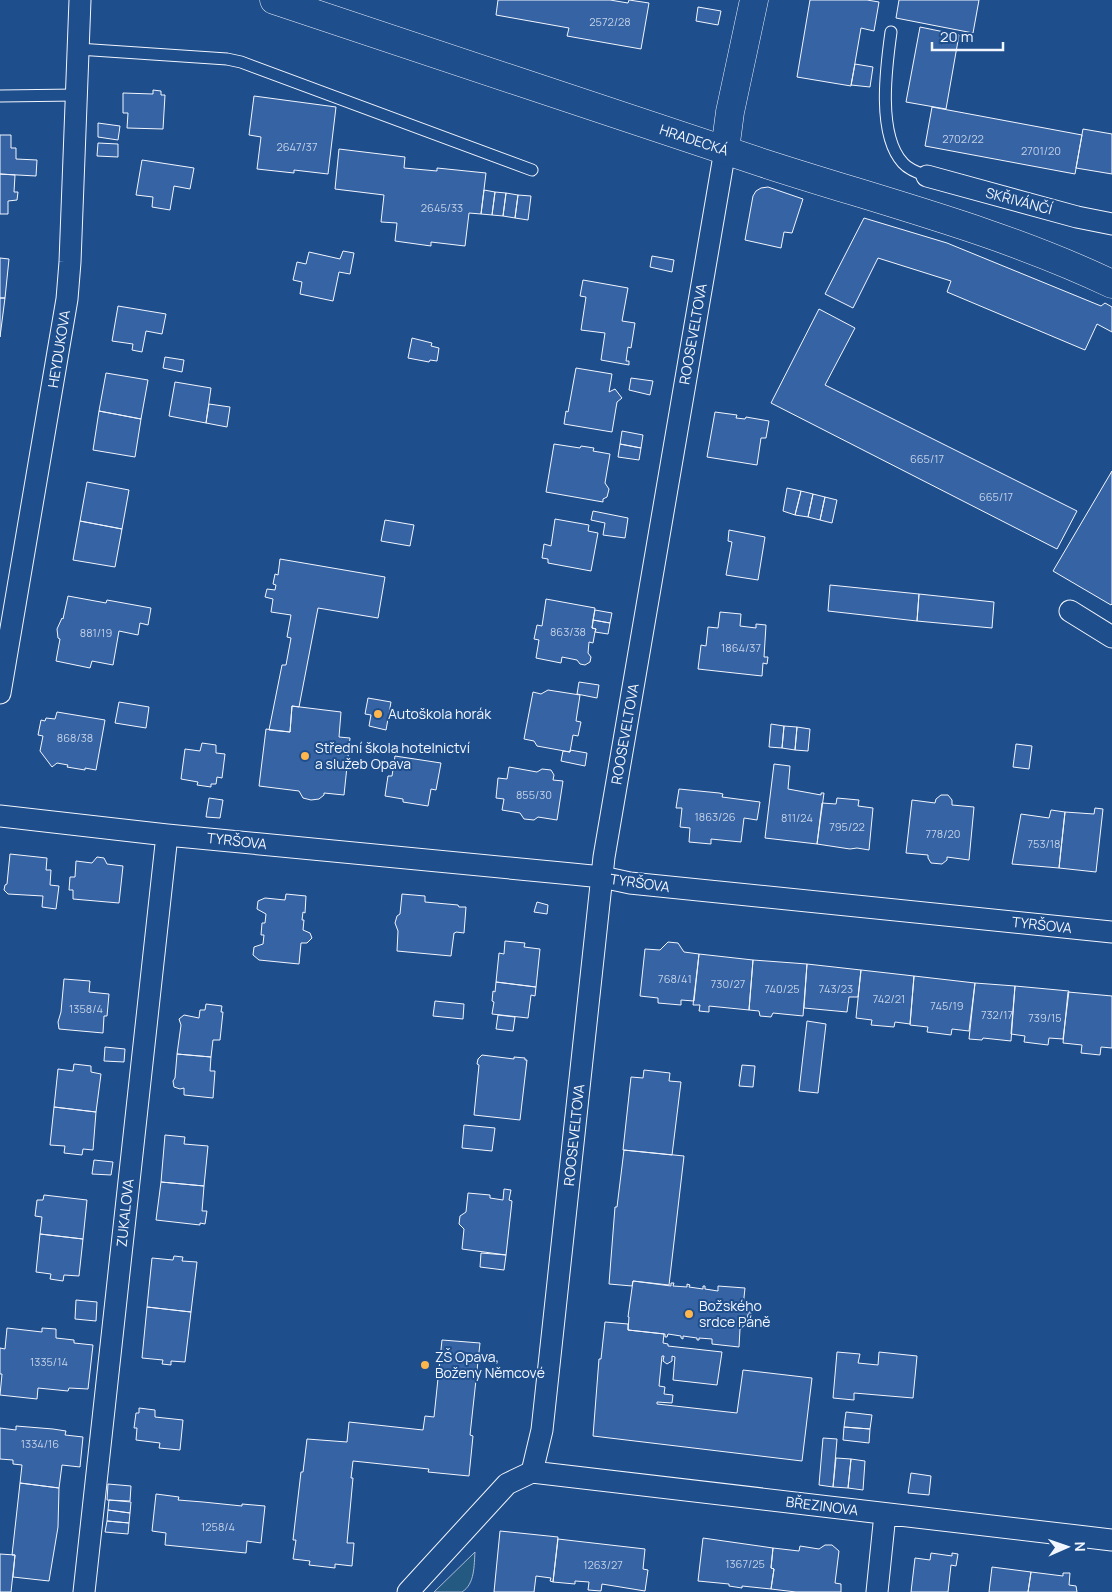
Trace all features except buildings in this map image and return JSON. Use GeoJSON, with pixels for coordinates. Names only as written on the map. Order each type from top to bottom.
{"type":"FeatureCollection","features":[{"type":"Feature","properties":{"kind":"main road","name":"HRADECKÁ"},"geometry":{"type":"LineString","coordinates":[[274,0],[670,133],[1020,245],[1069,264],[1112,284]]}},
{"type":"Feature","properties":{"kind":"main road","name":"ROOSEVELTOVA"},"geometry":{"type":"LineString","coordinates":[[724,150],[730,112],[754,0]]}},
{"type":"Feature","properties":{"kind":"street","name":"HEYDUKOVA"},"geometry":{"type":"LineString","coordinates":[[0,693],[64,321],[70,262],[80,0]]}},
{"type":"Feature","properties":{"kind":"street","name":"ROOSEVELTOVA"},"geometry":{"type":"LineString","coordinates":[[532,1472],[542,1430],[605,847],[724,150]]}},
{"type":"Feature","properties":{"kind":"street","name":"SKŘIVÁNČÍ"},"geometry":{"type":"LineString","coordinates":[[927,176],[1077,217],[1112,224]]}},
{"type":"Feature","properties":{"kind":"street"},"geometry":{"type":"LineString","coordinates":[[1070,611],[1112,637]]}},
{"type":"Feature","properties":{"kind":"street","name":"TYRŠOVA"},"geometry":{"type":"LineString","coordinates":[[0,816],[168,835],[602,877],[630,883],[1112,932]]}},
{"type":"Feature","properties":{"kind":"street","name":"ZUKALOVA"},"geometry":{"type":"LineString","coordinates":[[84,1592],[168,835]]}},
{"type":"Feature","properties":{"kind":"street"},"geometry":{"type":"LineString","coordinates":[[408,1592],[507,1484],[532,1472]]}},
{"type":"Feature","properties":{"kind":"street","name":"BŘEZINOVA"},"geometry":{"type":"LineString","coordinates":[[532,1472],[1112,1540]]}},
{"type":"Feature","properties":{"kind":"street"},"geometry":{"type":"LineString","coordinates":[[876,1592],[886,1514]]}},
{"type":"Feature","properties":{"kind":"lane"},"geometry":{"type":"LineString","coordinates":[[891,32],[887,61],[886,109],[893,146],[904,165],[927,176]]}},
{"type":"Feature","properties":{"kind":"lane"},"geometry":{"type":"LineString","coordinates":[[78,49],[218,58],[241,62],[532,170]]}},
{"type":"Feature","properties":{"kind":"lane"},"geometry":{"type":"LineString","coordinates":[[0,96],[76,95]]}},
{"type":"Feature","properties":{"kind":"shaded area"},"geometry":{"type":"Polygon","coordinates":[[[475,1552],[472,1579],[466,1589],[462,1592],[434,1592],[475,1552]]]}},
{"type":"Feature","properties":{"kind":"place","name":"Autoškola horák"},"geometry":{"type":"Point","coordinates":[378,714]}},
{"type":"Feature","properties":{"kind":"place","name":"Střední škola hotelnictví a služeb Opava"},"geometry":{"type":"Point","coordinates":[305,756]}},
{"type":"Feature","properties":{"kind":"place","name":"Božského srdce Páně"},"geometry":{"type":"Point","coordinates":[689,1314]}},
{"type":"Feature","properties":{"kind":"place","name":"ZŠ Opava, Boženy Němcové"},"geometry":{"type":"Point","coordinates":[425,1365]}}]}
